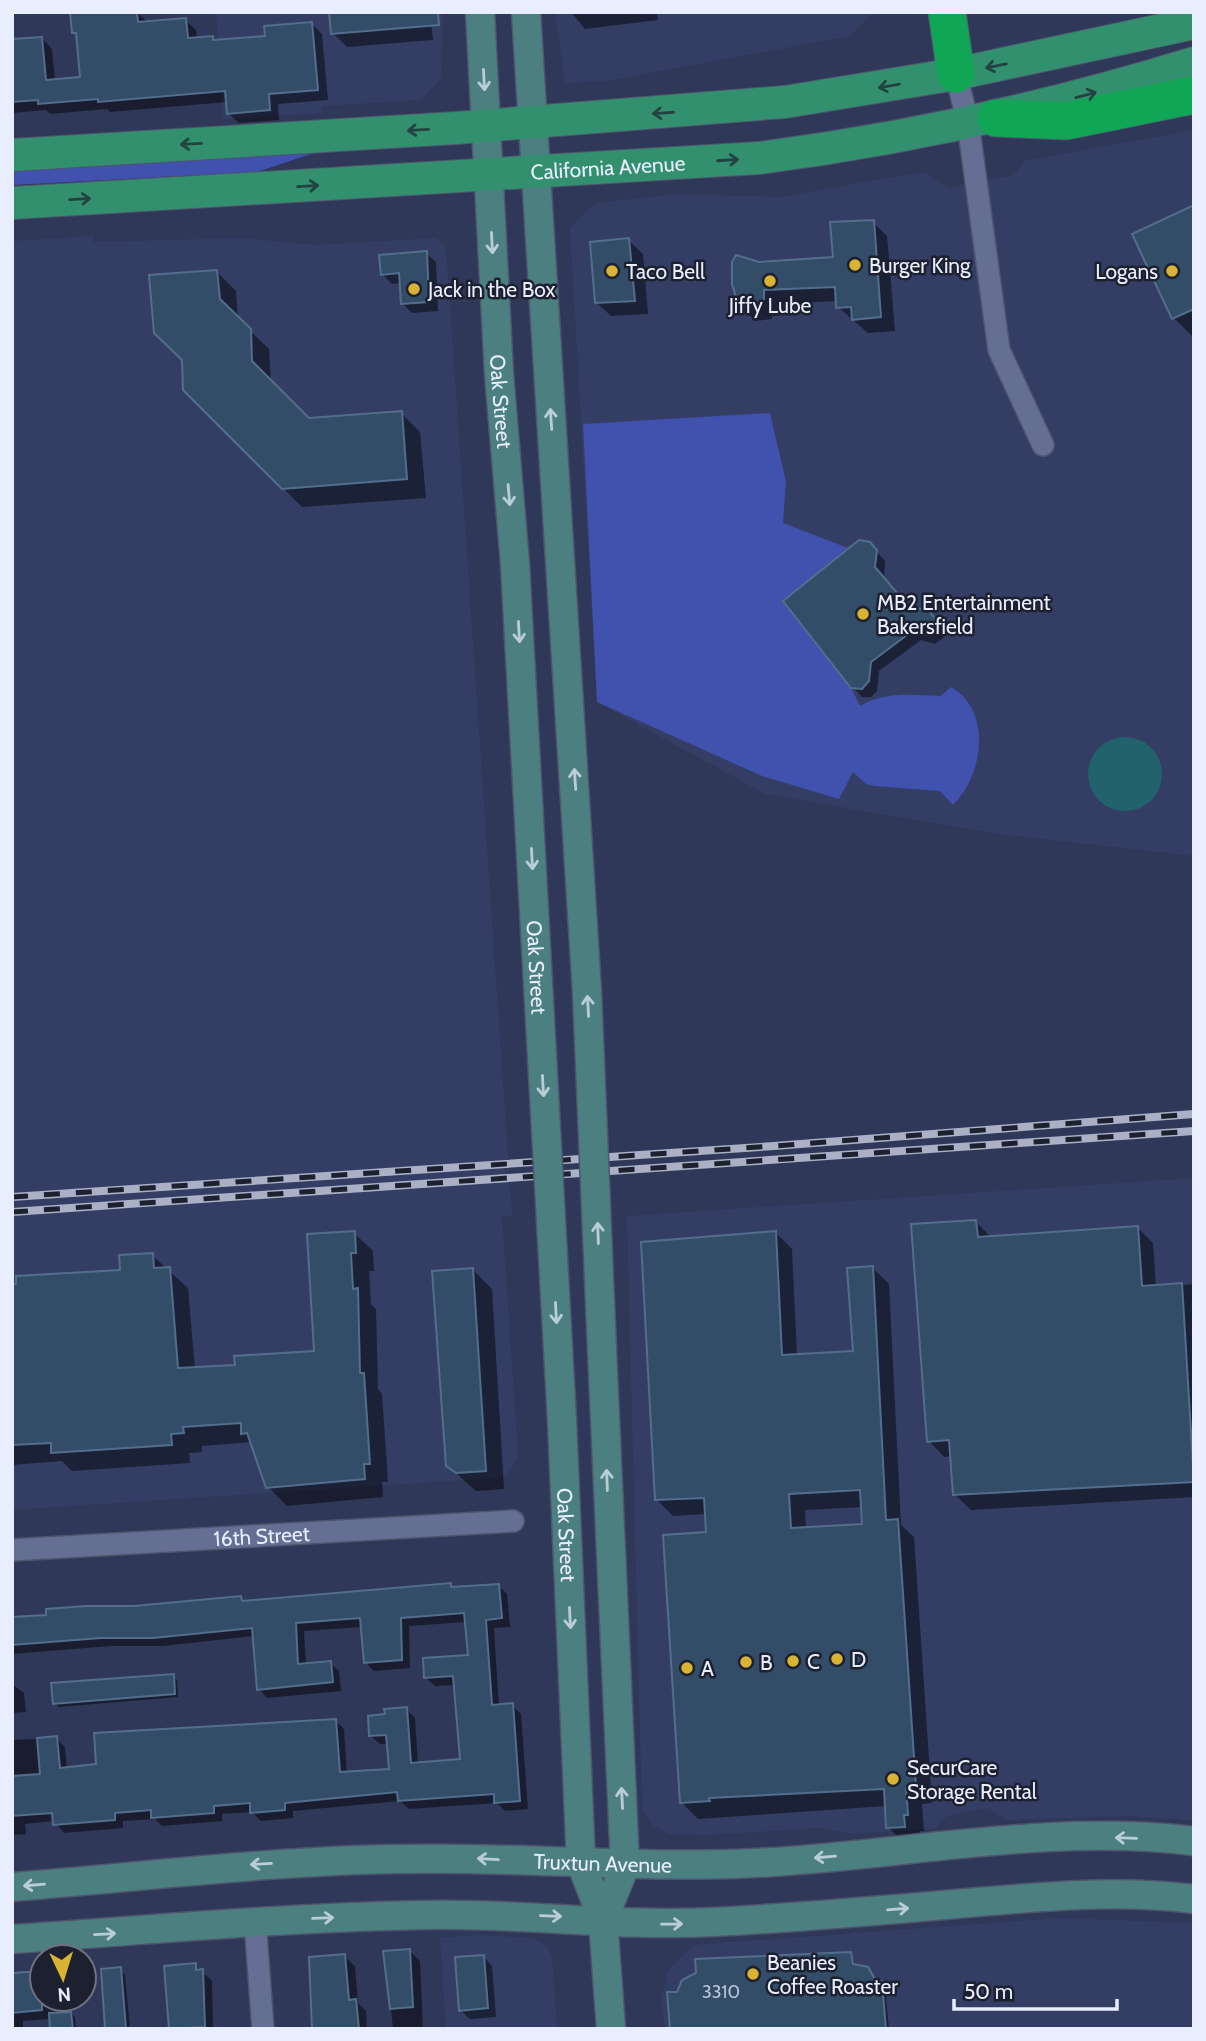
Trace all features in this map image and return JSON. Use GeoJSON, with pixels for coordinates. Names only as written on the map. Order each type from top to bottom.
{"type":"FeatureCollection","features":[{"type":"Feature","properties":{"kind":"highway"},"geometry":{"type":"LineString","coordinates":[[947,12],[956,75]]}},
{"type":"Feature","properties":{"kind":"highway"},"geometry":{"type":"LineString","coordinates":[[982,121],[1066,121],[1194,95]]}},
{"type":"Feature","properties":{"kind":"main road","name":"Oak Street"},"geometry":{"type":"LineString","coordinates":[[480,12],[499,374],[515,564],[581,1863],[603,1920],[611,2029]]}},
{"type":"Feature","properties":{"kind":"main road","name":"Oak Street"},"geometry":{"type":"LineString","coordinates":[[526,12],[589,1019],[625,1866],[603,1920]]}},
{"type":"Feature","properties":{"kind":"main road"},"geometry":{"type":"LineString","coordinates":[[1036,59],[1084,31],[1150,12]]}},
{"type":"Feature","properties":{"kind":"main road"},"geometry":{"type":"LineString","coordinates":[[12,155],[785,102],[956,75],[1194,23]]}},
{"type":"Feature","properties":{"kind":"main road","name":"California Avenue"},"geometry":{"type":"LineString","coordinates":[[12,203],[759,158],[874,142],[982,121],[1085,96],[1194,63]]}},
{"type":"Feature","properties":{"kind":"main road","name":"Truxtun Avenue"},"geometry":{"type":"LineString","coordinates":[[12,1887],[252,1864],[461,1858],[625,1866],[757,1863],[1075,1838],[1194,1841]]}},
{"type":"Feature","properties":{"kind":"main road"},"geometry":{"type":"LineString","coordinates":[[1117,1894],[1194,1880]]}},
{"type":"Feature","properties":{"kind":"main road"},"geometry":{"type":"LineString","coordinates":[[12,1940],[144,1932],[255,1921],[448,1915],[666,1924],[775,1919],[1044,1896],[1117,1894],[1194,1899]]}},
{"type":"Feature","properties":{"kind":"street"},"geometry":{"type":"LineString","coordinates":[[956,75],[982,121],[999,350],[1043,446]]}},
{"type":"Feature","properties":{"kind":"street","name":"16th Street"},"geometry":{"type":"LineString","coordinates":[[12,1550],[513,1521]]}},
{"type":"Feature","properties":{"kind":"street"},"geometry":{"type":"LineString","coordinates":[[255,1921],[263,2029]]}},
{"type":"Feature","properties":{"kind":"shaded area"},"geometry":{"type":"Polygon","coordinates":[[[216,12],[443,12],[441,78],[421,100],[322,106],[322,113],[223,119],[216,12]]]}},
{"type":"Feature","properties":{"kind":"shaded area"},"geometry":{"type":"Polygon","coordinates":[[[555,12],[874,12],[851,36],[606,81],[565,83],[555,12]]]}},
{"type":"Feature","properties":{"kind":"shaded area"},"geometry":{"type":"Polygon","coordinates":[[[1194,130],[1194,856],[998,834],[765,794],[597,702],[570,228],[595,203],[677,194],[779,197],[924,172],[949,188],[1014,175],[1024,161],[1194,130]]]}},
{"type":"Feature","properties":{"kind":"shaded area"},"geometry":{"type":"Polygon","coordinates":[[[326,149],[257,172],[12,185],[12,169],[326,149]]]}},
{"type":"Feature","properties":{"kind":"shaded area"},"geometry":{"type":"Polygon","coordinates":[[[93,236],[93,242],[242,238],[316,245],[436,238],[446,247],[512,1215],[502,1216],[518,1454],[512,1469],[505,1475],[495,1478],[12,1510],[12,241],[93,236]]]}},
{"type":"Feature","properties":{"kind":"shaded area"},"geometry":{"type":"Polygon","coordinates":[[[770,413],[786,482],[783,523],[848,548],[784,602],[851,688],[860,706],[889,696],[941,696],[951,687],[964,698],[973,711],[979,744],[971,778],[953,805],[940,791],[874,786],[866,784],[853,772],[839,799],[762,776],[597,702],[583,424],[770,413]]]}},
{"type":"Feature","properties":{"kind":"shaded area"},"geometry":{"type":"Polygon","coordinates":[[[1125,737],[1139,740],[1151,748],[1159,760],[1162,774],[1159,788],[1151,800],[1139,808],[1125,811],[1111,808],[1099,800],[1091,788],[1088,774],[1091,760],[1099,748],[1111,740],[1125,737]]]}},
{"type":"Feature","properties":{"kind":"shaded area"},"geometry":{"type":"Polygon","coordinates":[[[1194,1178],[1194,1820],[1123,1816],[1006,1820],[988,1808],[947,1816],[935,1828],[853,1834],[817,1828],[708,1835],[668,1834],[653,1825],[642,1810],[627,1216],[1194,1178]]]}},
{"type":"Feature","properties":{"kind":"shaded area"},"geometry":{"type":"Polygon","coordinates":[[[1060,1918],[1194,1923],[1194,2029],[665,2029],[661,1999],[668,1971],[694,1945],[1060,1918]]]}},
{"type":"Feature","properties":{"kind":"shaded area"},"geometry":{"type":"Polygon","coordinates":[[[478,1935],[532,1938],[545,1945],[552,1956],[557,2029],[446,2029],[440,1938],[478,1935]]]}},
{"type":"Feature","properties":{"kind":"building"},"geometry":{"type":"Polygon","coordinates":[[[70,12],[137,12],[138,22],[186,18],[188,38],[213,36],[213,40],[265,36],[264,26],[312,22],[318,90],[269,94],[270,110],[227,114],[225,91],[98,102],[98,99],[38,104],[38,100],[12,102],[12,39],[42,37],[46,80],[80,77],[76,33],[72,33],[70,12]]]}},
{"type":"Feature","properties":{"kind":"building"},"geometry":{"type":"Polygon","coordinates":[[[329,12],[438,12],[439,25],[331,34],[329,12]]]}},
{"type":"Feature","properties":{"kind":"building","name":"Logans"},"geometry":{"type":"Polygon","coordinates":[[[1194,205],[1194,309],[1172,319],[1132,234],[1194,205]]]}},
{"type":"Feature","properties":{"kind":"building"},"geometry":{"type":"Polygon","coordinates":[[[874,220],[881,317],[852,320],[851,307],[836,308],[835,287],[764,290],[764,301],[759,302],[759,305],[739,307],[732,284],[732,262],[736,255],[759,262],[833,257],[830,222],[874,220]]]}},
{"type":"Feature","properties":{"kind":"building","name":"Taco Bell"},"geometry":{"type":"Polygon","coordinates":[[[629,238],[635,301],[595,303],[590,242],[629,238]]]}},
{"type":"Feature","properties":{"kind":"building","name":"Jack in the Box"},"geometry":{"type":"Polygon","coordinates":[[[427,251],[429,302],[401,304],[399,273],[381,275],[379,255],[427,251]]]}},
{"type":"Feature","properties":{"kind":"building"},"geometry":{"type":"Polygon","coordinates":[[[217,270],[220,299],[251,329],[252,361],[309,418],[402,411],[407,479],[282,489],[183,390],[182,360],[154,333],[149,275],[217,270]]]}},
{"type":"Feature","properties":{"kind":"building","name":"MB2 Entertainment Bakersfield"},"geometry":{"type":"Polygon","coordinates":[[[859,540],[870,542],[877,550],[875,567],[909,607],[928,610],[935,618],[934,628],[926,635],[911,632],[871,662],[869,681],[862,689],[851,688],[783,601],[859,540]]]}},
{"type":"Feature","properties":{"kind":"building"},"geometry":{"type":"Polygon","coordinates":[[[976,1220],[978,1237],[1138,1226],[1142,1286],[1182,1283],[1194,1482],[953,1495],[949,1440],[927,1442],[911,1224],[976,1220]]]}},
{"type":"Feature","properties":{"kind":"building"},"geometry":{"type":"Polygon","coordinates":[[[355,1231],[356,1253],[351,1253],[353,1289],[358,1288],[360,1373],[364,1373],[370,1464],[364,1464],[365,1479],[266,1488],[247,1433],[241,1434],[241,1423],[183,1427],[184,1433],[171,1434],[172,1445],[51,1453],[51,1443],[12,1445],[12,1285],[16,1284],[16,1276],[120,1270],[119,1255],[153,1253],[154,1268],[170,1267],[178,1368],[235,1365],[234,1356],[314,1351],[307,1234],[355,1231]]]}},
{"type":"Feature","properties":{"kind":"building"},"geometry":{"type":"Polygon","coordinates":[[[776,1231],[782,1355],[853,1351],[847,1268],[873,1266],[886,1520],[898,1519],[916,1787],[906,1788],[908,1815],[904,1815],[905,1827],[886,1828],[884,1789],[709,1798],[710,1801],[680,1803],[663,1535],[706,1532],[704,1498],[655,1500],[641,1242],[776,1231]],[[860,1490],[789,1494],[791,1528],[862,1524],[860,1490]]]}},
{"type":"Feature","properties":{"kind":"building"},"geometry":{"type":"Polygon","coordinates":[[[473,1268],[486,1471],[456,1473],[446,1466],[432,1271],[473,1268]]]}},
{"type":"Feature","properties":{"kind":"building"},"geometry":{"type":"Polygon","coordinates":[[[451,1583],[451,1587],[499,1584],[502,1618],[486,1620],[492,1705],[513,1703],[520,1801],[494,1803],[494,1794],[398,1801],[397,1792],[285,1803],[285,1810],[250,1813],[250,1803],[214,1806],[214,1813],[151,1818],[151,1810],[115,1813],[115,1820],[53,1825],[52,1813],[12,1816],[12,1776],[40,1774],[37,1738],[57,1736],[60,1768],[96,1764],[94,1733],[336,1719],[340,1772],[389,1769],[386,1735],[369,1736],[368,1716],[385,1714],[384,1709],[407,1707],[411,1763],[460,1759],[453,1676],[424,1678],[423,1658],[468,1655],[464,1613],[401,1618],[402,1660],[364,1663],[360,1618],[296,1623],[298,1664],[331,1661],[333,1682],[257,1690],[252,1628],[153,1638],[101,1638],[12,1645],[12,1617],[46,1615],[46,1609],[134,1606],[241,1596],[242,1601],[451,1583]]]}},
{"type":"Feature","properties":{"kind":"building"},"geometry":{"type":"Polygon","coordinates":[[[174,1674],[175,1694],[53,1704],[51,1683],[174,1674]]]}},
{"type":"Feature","properties":{"kind":"building"},"geometry":{"type":"Polygon","coordinates":[[[410,1949],[413,2007],[390,2009],[383,1951],[410,1949]]]}},
{"type":"Feature","properties":{"kind":"building"},"geometry":{"type":"Polygon","coordinates":[[[851,1952],[853,1964],[868,1967],[876,1981],[882,1981],[886,2029],[670,2029],[667,1992],[677,1992],[682,1980],[696,1973],[695,1959],[851,1952]]]}},
{"type":"Feature","properties":{"kind":"building"},"geometry":{"type":"Polygon","coordinates":[[[345,1954],[349,2000],[356,1999],[359,2029],[312,2029],[309,1957],[345,1954]]]}},
{"type":"Feature","properties":{"kind":"building"},"geometry":{"type":"Polygon","coordinates":[[[484,1955],[488,2008],[459,2011],[455,1957],[484,1955]]]}},
{"type":"Feature","properties":{"kind":"building"},"geometry":{"type":"Polygon","coordinates":[[[196,1963],[196,1970],[203,1969],[205,2027],[169,2029],[164,1966],[196,1963]]]}},
{"type":"Feature","properties":{"kind":"building"},"geometry":{"type":"Polygon","coordinates":[[[121,1967],[126,2029],[105,2029],[101,1969],[121,1967]]]}},
{"type":"Feature","properties":{"kind":"building"},"geometry":{"type":"Polygon","coordinates":[[[28,1972],[28,2011],[12,2013],[12,1973],[28,1972]]]}},
{"type":"Feature","properties":{"kind":"building"},"geometry":{"type":"Polygon","coordinates":[[[49,2013],[71,2013],[73,2029],[50,2029],[49,2013]]]}},
{"type":"Feature","properties":{"kind":"railway"},"geometry":{"type":"LineString","coordinates":[[12,1197],[774,1146],[1194,1114]]}},
{"type":"Feature","properties":{"kind":"railway"},"geometry":{"type":"LineString","coordinates":[[12,1212],[1194,1131]]}},
{"type":"Feature","properties":{"kind":"place","name":"Burger King"},"geometry":{"type":"Point","coordinates":[855,265]}},
{"type":"Feature","properties":{"kind":"place","name":"Taco Bell"},"geometry":{"type":"Point","coordinates":[612,271]}},
{"type":"Feature","properties":{"kind":"place","name":"Logans"},"geometry":{"type":"Point","coordinates":[1172,271]}},
{"type":"Feature","properties":{"kind":"place","name":"Jiffy Lube"},"geometry":{"type":"Point","coordinates":[770,281]}},
{"type":"Feature","properties":{"kind":"place","name":"Jack in the Box"},"geometry":{"type":"Point","coordinates":[414,289]}},
{"type":"Feature","properties":{"kind":"place","name":"MB2 Entertainment Bakersfield"},"geometry":{"type":"Point","coordinates":[863,614]}},
{"type":"Feature","properties":{"kind":"place","name":"D"},"geometry":{"type":"Point","coordinates":[837,1659]}},
{"type":"Feature","properties":{"kind":"place","name":"C"},"geometry":{"type":"Point","coordinates":[793,1661]}},
{"type":"Feature","properties":{"kind":"place","name":"B"},"geometry":{"type":"Point","coordinates":[746,1662]}},
{"type":"Feature","properties":{"kind":"place","name":"A"},"geometry":{"type":"Point","coordinates":[687,1668]}},
{"type":"Feature","properties":{"kind":"place","name":"SecurCare Storage Rental"},"geometry":{"type":"Point","coordinates":[893,1779]}},
{"type":"Feature","properties":{"kind":"place","name":"Beanies Coffee Roaster"},"geometry":{"type":"Point","coordinates":[753,1974]}}]}
